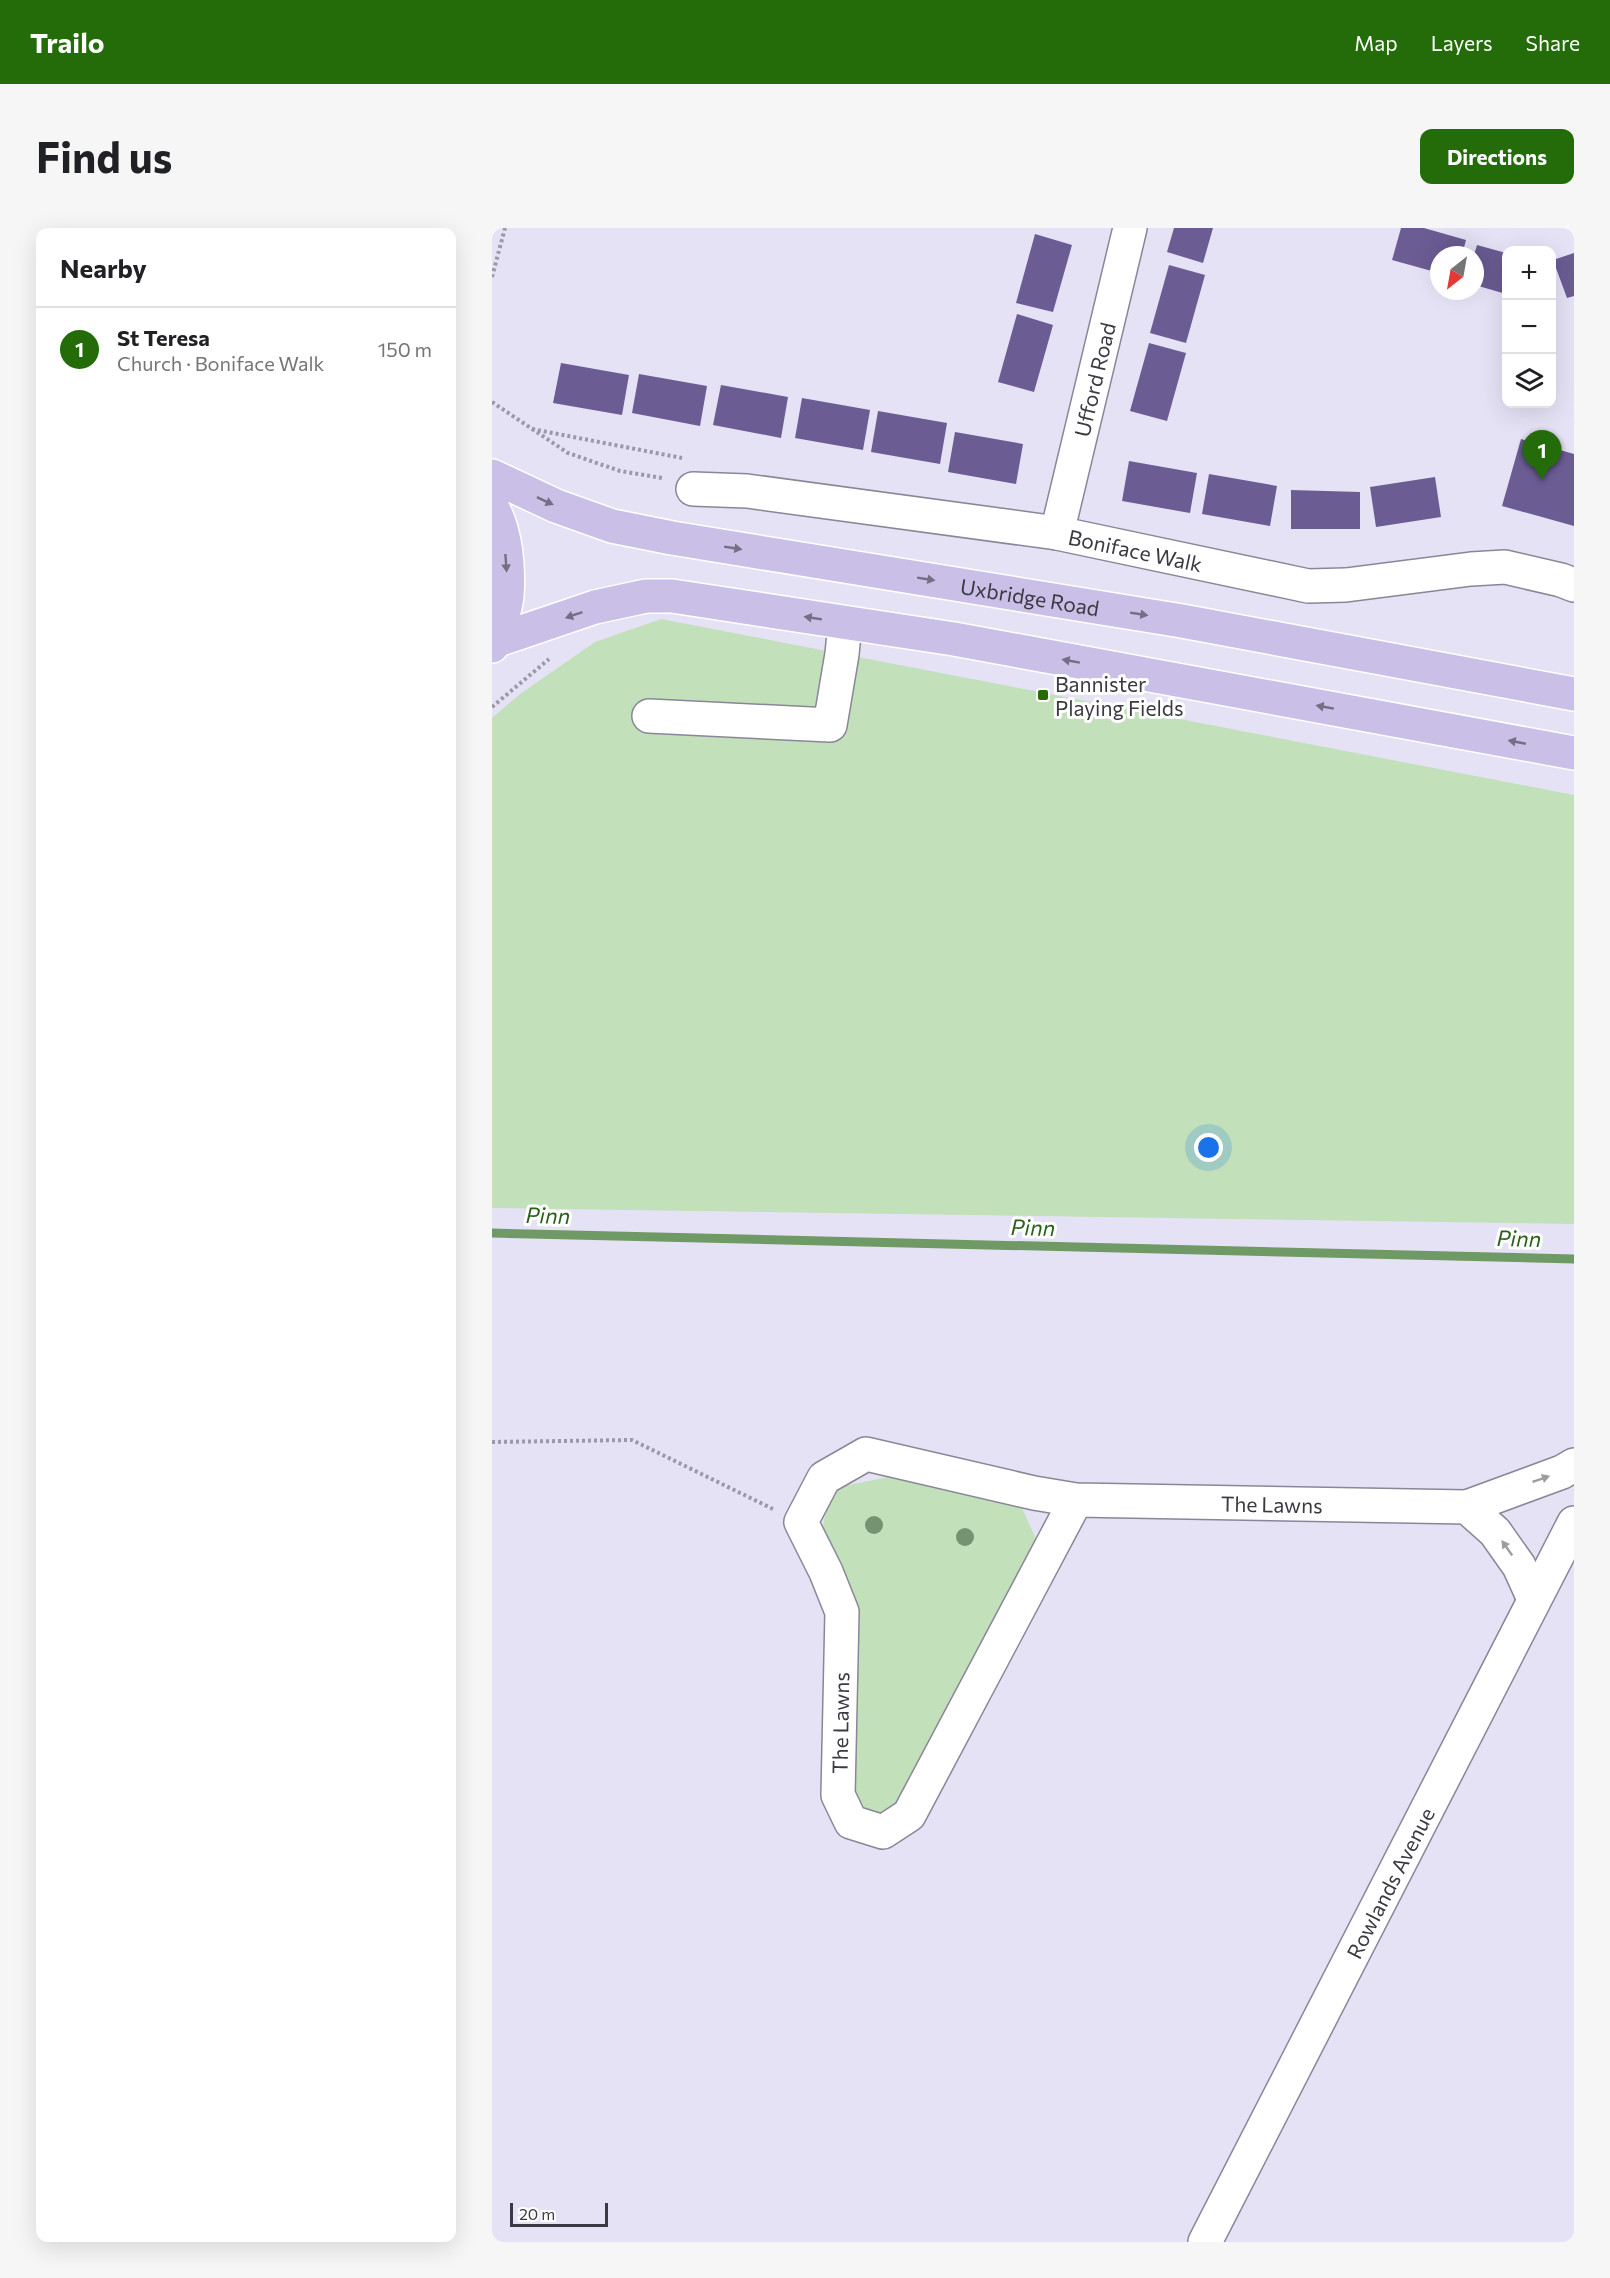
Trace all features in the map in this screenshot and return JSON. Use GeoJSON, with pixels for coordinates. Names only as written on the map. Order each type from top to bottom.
{"type":"FeatureCollection","features":[{"type":"Feature","properties":{"kind":"main road","name":"Uxbridge Road"},"geometry":{"type":"LineString","coordinates":[[492,476],[556,506],[612,526],[672,538],[1182,621],[1574,694]]}},
{"type":"Feature","properties":{"kind":"main road"},"geometry":{"type":"LineString","coordinates":[[492,507],[499,519],[506,559],[507,588],[507,597],[494,644]]}},
{"type":"Feature","properties":{"kind":"main road"},"geometry":{"type":"LineString","coordinates":[[494,644],[595,607],[646,596],[672,596],[954,639],[1574,753]]}},
{"type":"Feature","properties":{"kind":"street","name":"Ufford Road"},"geometry":{"type":"LineString","coordinates":[[1058,533],[1130,228]]}},
{"type":"Feature","properties":{"kind":"street","name":"Boniface Walk"},"geometry":{"type":"LineString","coordinates":[[684,476],[747,491],[1058,533],[1308,586],[1346,585],[1505,567],[1574,585]]}},
{"type":"Feature","properties":{"kind":"street"},"geometry":{"type":"LineString","coordinates":[[650,716],[830,725],[845,623]]}},
{"type":"Feature","properties":{"kind":"street","name":"The Lawns"},"geometry":{"type":"LineString","coordinates":[[1076,1500],[909,1815],[883,1832],[851,1822],[838,1795],[842,1612],[826,1572],[801,1522],[824,1478],[866,1454],[1034,1493],[1076,1500],[1467,1507]]}},
{"type":"Feature","properties":{"kind":"street"},"geometry":{"type":"LineString","coordinates":[[1534,1599],[1519,1566],[1495,1532],[1467,1507],[1562,1472],[1574,1464]]}},
{"type":"Feature","properties":{"kind":"street","name":"Rowlands Avenue"},"geometry":{"type":"LineString","coordinates":[[1205,2242],[1574,1523]]}},
{"type":"Feature","properties":{"kind":"path"},"geometry":{"type":"LineString","coordinates":[[492,277],[505,228]]}},
{"type":"Feature","properties":{"kind":"path"},"geometry":{"type":"LineString","coordinates":[[492,402],[568,453],[620,471],[684,476]]}},
{"type":"Feature","properties":{"kind":"path"},"geometry":{"type":"LineString","coordinates":[[532,429],[684,476]]}},
{"type":"Feature","properties":{"kind":"path"},"geometry":{"type":"LineString","coordinates":[[492,707],[556,654]]}},
{"type":"Feature","properties":{"kind":"path"},"geometry":{"type":"LineString","coordinates":[[492,1442],[632,1440],[801,1522]]}},
{"type":"Feature","properties":{"kind":"green space"},"geometry":{"type":"Polygon","coordinates":[[[661,619],[1574,795],[1574,1224],[492,1208],[492,718],[520,694],[595,642],[661,619]]]}},
{"type":"Feature","properties":{"kind":"green space"},"geometry":{"type":"Polygon","coordinates":[[[888,1477],[1022,1508],[1037,1541],[900,1804],[871,1816],[849,1785],[850,1587],[821,1540],[829,1489],[888,1477]]]}},
{"type":"Feature","properties":{"kind":"building"},"geometry":{"type":"Polygon","coordinates":[[[1174,228],[1213,228],[1203,263],[1167,252],[1174,228]]]}},
{"type":"Feature","properties":{"kind":"building"},"geometry":{"type":"Polygon","coordinates":[[[1401,228],[1424,228],[1466,240],[1464,246],[1430,246],[1430,271],[1392,260],[1401,228]]]}},
{"type":"Feature","properties":{"kind":"building"},"geometry":{"type":"Polygon","coordinates":[[[1035,234],[1072,245],[1053,312],[1016,303],[1035,234]]]}},
{"type":"Feature","properties":{"kind":"building"},"geometry":{"type":"Polygon","coordinates":[[[1484,247],[1502,252],[1502,293],[1484,288],[1484,247]]]}},
{"type":"Feature","properties":{"kind":"building"},"geometry":{"type":"Polygon","coordinates":[[[1574,253],[1574,296],[1567,298],[1556,268],[1556,259],[1574,253]]]}},
{"type":"Feature","properties":{"kind":"building"},"geometry":{"type":"Polygon","coordinates":[[[1169,265],[1205,275],[1186,343],[1150,333],[1169,265]]]}},
{"type":"Feature","properties":{"kind":"building"},"geometry":{"type":"Polygon","coordinates":[[[1017,314],[1053,325],[1034,392],[998,382],[1017,314]]]}},
{"type":"Feature","properties":{"kind":"building"},"geometry":{"type":"Polygon","coordinates":[[[1149,343],[1186,353],[1167,421],[1130,411],[1149,343]]]}},
{"type":"Feature","properties":{"kind":"building"},"geometry":{"type":"Polygon","coordinates":[[[561,363],[629,375],[622,415],[553,403],[561,363]]]}},
{"type":"Feature","properties":{"kind":"building"},"geometry":{"type":"Polygon","coordinates":[[[639,374],[707,386],[700,426],[632,413],[639,374]]]}},
{"type":"Feature","properties":{"kind":"building"},"geometry":{"type":"Polygon","coordinates":[[[721,385],[788,397],[781,438],[713,425],[721,385]]]}},
{"type":"Feature","properties":{"kind":"building"},"geometry":{"type":"Polygon","coordinates":[[[802,398],[870,410],[863,450],[795,438],[802,398]]]}},
{"type":"Feature","properties":{"kind":"building"},"geometry":{"type":"Polygon","coordinates":[[[878,411],[947,423],[940,464],[871,452],[878,411]]]}},
{"type":"Feature","properties":{"kind":"building"},"geometry":{"type":"Polygon","coordinates":[[[955,432],[1023,444],[1016,484],[948,472],[955,432]]]}},
{"type":"Feature","properties":{"kind":"building"},"geometry":{"type":"Polygon","coordinates":[[[1521,439],[1574,454],[1574,526],[1502,506],[1521,439]]]}},
{"type":"Feature","properties":{"kind":"building"},"geometry":{"type":"Polygon","coordinates":[[[1129,461],[1197,473],[1190,513],[1122,501],[1129,461]]]}},
{"type":"Feature","properties":{"kind":"building"},"geometry":{"type":"Polygon","coordinates":[[[1209,474],[1277,486],[1270,526],[1202,514],[1209,474]]]}},
{"type":"Feature","properties":{"kind":"building"},"geometry":{"type":"Polygon","coordinates":[[[1435,477],[1441,517],[1376,527],[1370,487],[1435,477]]]}},
{"type":"Feature","properties":{"kind":"building"},"geometry":{"type":"Polygon","coordinates":[[[1291,490],[1360,492],[1360,529],[1291,529],[1291,490]]]}},
{"type":"Feature","properties":{"kind":"waterway","name":"Pinn"},"geometry":{"type":"LineString","coordinates":[[492,1233],[1574,1259]]}},
{"type":"Feature","properties":{"kind":"place","name":"St Teresa"},"geometry":{"type":"Point","coordinates":[1542,480]}},
{"type":"Feature","properties":{"kind":"place","name":"Bannister Playing Fields"},"geometry":{"type":"Point","coordinates":[1043,695]}}]}
